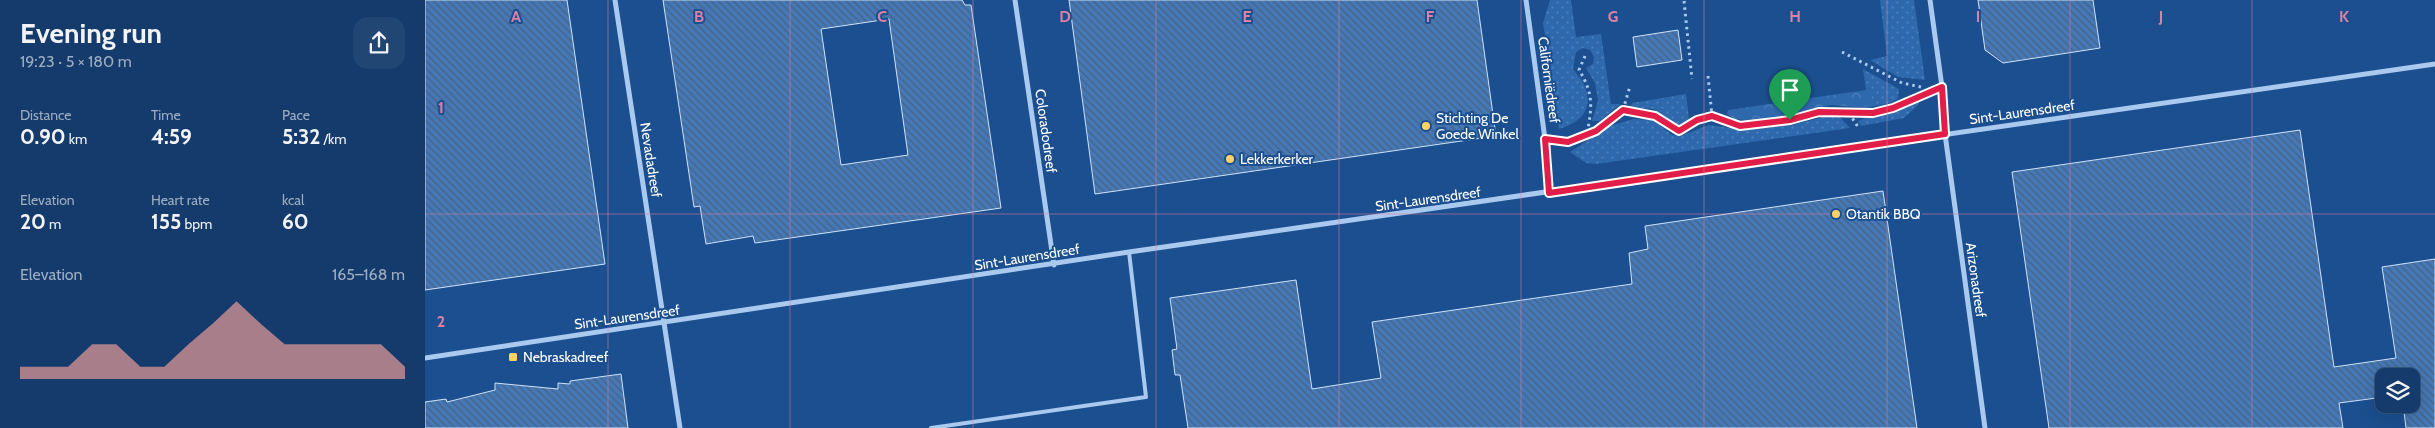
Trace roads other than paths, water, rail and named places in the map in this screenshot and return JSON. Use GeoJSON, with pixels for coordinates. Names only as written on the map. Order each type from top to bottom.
{"type":"FeatureCollection","features":[{"type":"Feature","properties":{"kind":"street","name":"Nevadadreef"},"geometry":{"type":"LineString","coordinates":[[615,0],[665,324]]}},
{"type":"Feature","properties":{"kind":"street","name":"Coloradodreef"},"geometry":{"type":"LineString","coordinates":[[1015,0],[1054,264]]}},
{"type":"Feature","properties":{"kind":"street","name":"Californiëdreef"},"geometry":{"type":"LineString","coordinates":[[1527,0],[1545,139],[1549,193]]}},
{"type":"Feature","properties":{"kind":"street","name":"Arizonadreef"},"geometry":{"type":"LineString","coordinates":[[1930,0],[1942,87],[1945,134],[1985,428]]}},
{"type":"Feature","properties":{"kind":"street","name":"Sint-Laurensdreef"},"geometry":{"type":"LineString","coordinates":[[425,358],[665,324],[1129,252],[2435,64]]}},
{"type":"Feature","properties":{"kind":"street"},"geometry":{"type":"LineString","coordinates":[[665,324],[680,428]]}},
{"type":"Feature","properties":{"kind":"lane"},"geometry":{"type":"LineString","coordinates":[[931,428],[1146,397],[1129,252]]}},
{"type":"Feature","properties":{"kind":"place","name":"Stichting De Goede Winkel"},"geometry":{"type":"Point","coordinates":[1426,126]}},
{"type":"Feature","properties":{"kind":"place","name":"Lekkerkerker"},"geometry":{"type":"Point","coordinates":[1230,159]}},
{"type":"Feature","properties":{"kind":"place","name":"Otantik BBQ"},"geometry":{"type":"Point","coordinates":[1836,214]}},
{"type":"Feature","properties":{"kind":"place","name":"Nebraskadreef"},"geometry":{"type":"Point","coordinates":[513,357]}}]}
